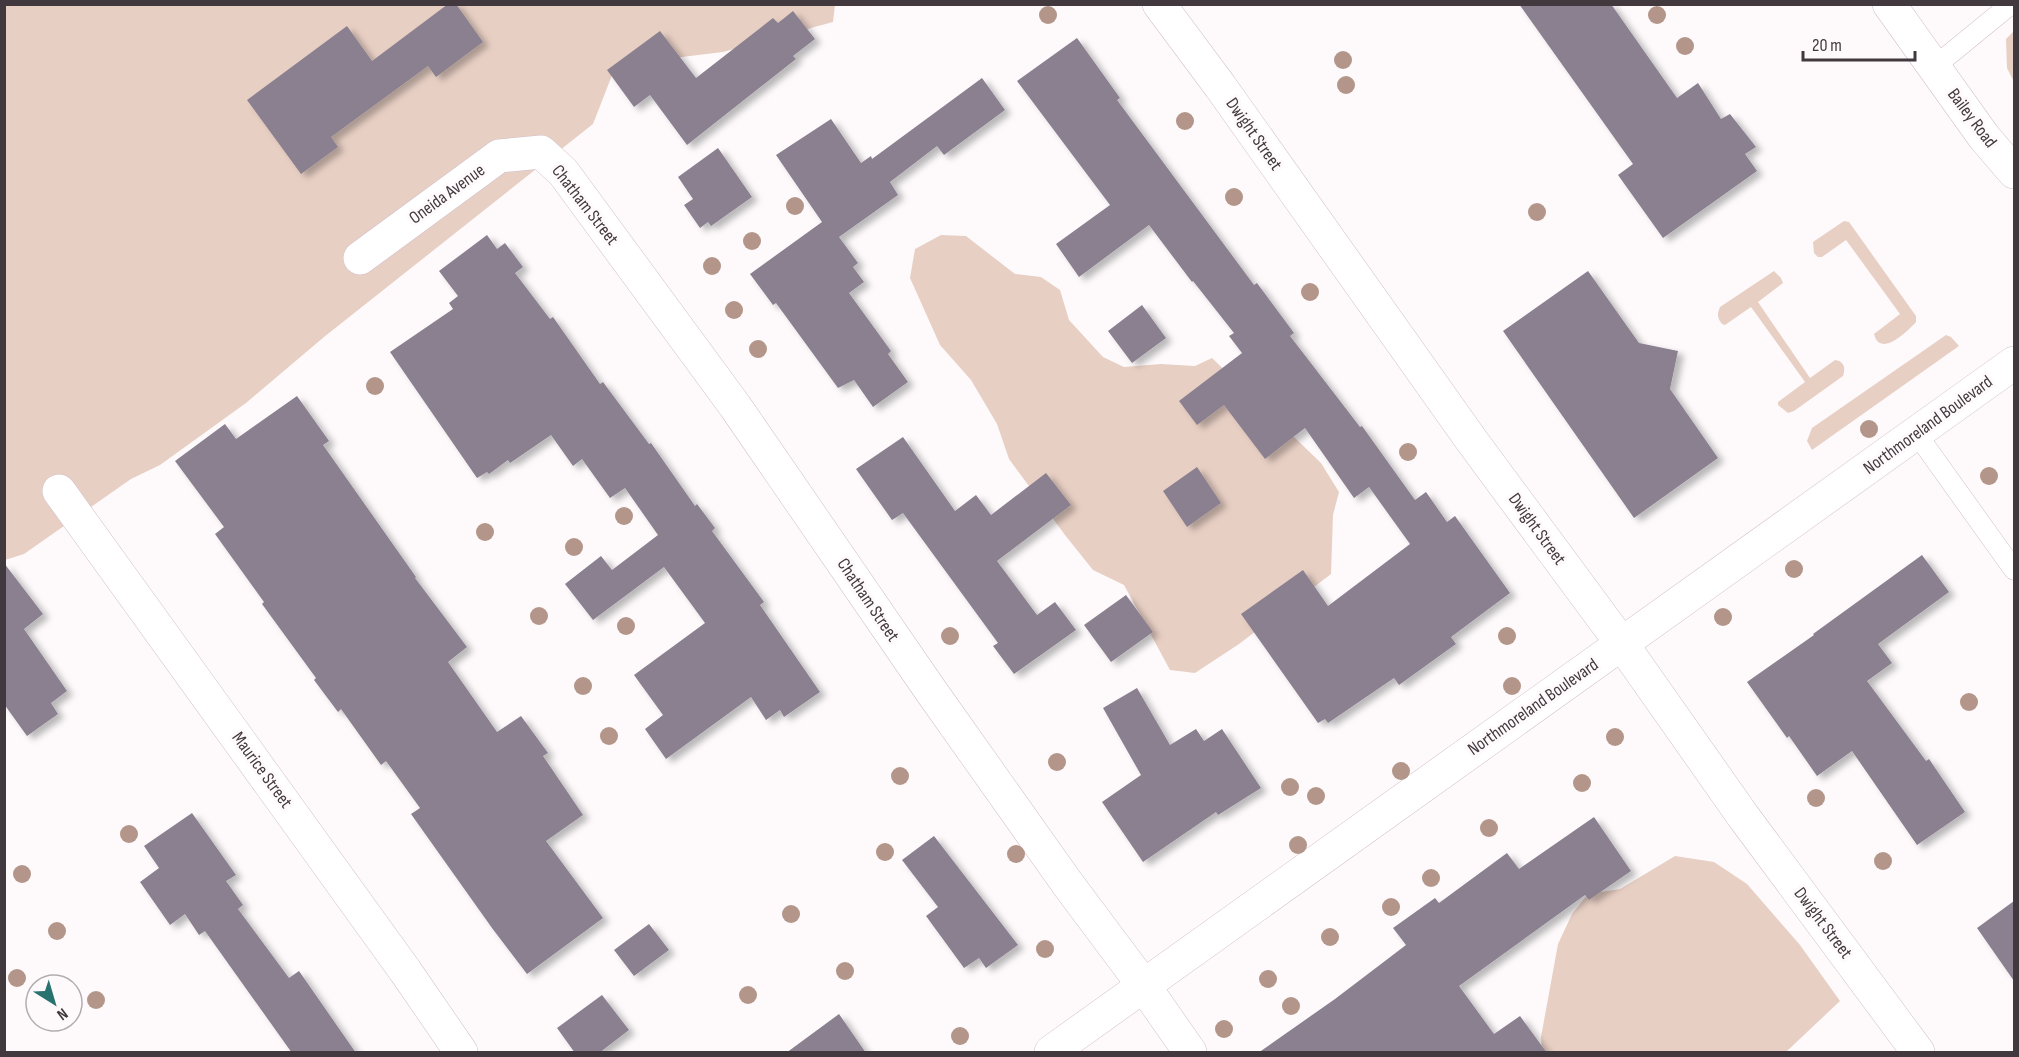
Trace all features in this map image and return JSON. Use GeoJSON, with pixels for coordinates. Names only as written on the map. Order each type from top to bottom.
{"type":"FeatureCollection","features":[{"type":"Feature","properties":{"kind":"street","name":"Dwight Street"},"geometry":{"type":"LineString","coordinates":[[1159,4],[1220,86],[1479,451],[1622,644],[1744,818],[1918,1053]]}},
{"type":"Feature","properties":{"kind":"street","name":"Bailey Road"},"geometry":{"type":"LineString","coordinates":[[1890,4],[1984,137],[2014,172]]}},
{"type":"Feature","properties":{"kind":"street","name":"Oneida Avenue"},"geometry":{"type":"LineString","coordinates":[[360,258],[499,156],[541,152]]}},
{"type":"Feature","properties":{"kind":"street","name":"Chatham Street"},"geometry":{"type":"LineString","coordinates":[[541,152],[563,172],[735,406],[965,740],[1190,1053]]}},
{"type":"Feature","properties":{"kind":"street","name":"Northmoreland Boulevard"},"geometry":{"type":"LineString","coordinates":[[1051,1053],[2014,363]]}},
{"type":"Feature","properties":{"kind":"street","name":"Maurice Street"},"geometry":{"type":"LineString","coordinates":[[59,491],[406,972],[461,1053]]}},
{"type":"Feature","properties":{"kind":"lane"},"geometry":{"type":"LineString","coordinates":[[1934,68],[2012,4]]}},
{"type":"Feature","properties":{"kind":"lane"},"geometry":{"type":"LineString","coordinates":[[1916,433],[2014,570]]}},
{"type":"Feature","properties":{"kind":"shaded area"},"geometry":{"type":"Polygon","coordinates":[[[5,5],[835,5],[833,22],[723,52],[616,65],[593,124],[324,337],[246,403],[160,465],[131,479],[24,554],[5,560],[5,5]]]}},
{"type":"Feature","properties":{"kind":"shaded area"},"geometry":{"type":"Polygon","coordinates":[[[2014,31],[2014,82],[2007,68],[2006,39],[2014,31]]]}},
{"type":"Feature","properties":{"kind":"shaded area"},"geometry":{"type":"Polygon","coordinates":[[[1844,221],[1849,222],[1916,316],[1916,322],[1894,341],[1882,344],[1877,341],[1874,334],[1900,314],[1846,240],[1822,257],[1814,253],[1813,242],[1844,221]]]}},
{"type":"Feature","properties":{"kind":"shaded area"},"geometry":{"type":"Polygon","coordinates":[[[941,235],[966,236],[1015,274],[1041,277],[1060,290],[1069,320],[1103,357],[1124,367],[1161,364],[1195,366],[1212,358],[1321,463],[1339,492],[1333,515],[1331,574],[1239,644],[1195,673],[1170,670],[1124,585],[1093,570],[1065,535],[1009,459],[997,424],[971,380],[940,345],[910,278],[915,249],[941,235]]]}},
{"type":"Feature","properties":{"kind":"shaded area"},"geometry":{"type":"Polygon","coordinates":[[[1774,271],[1783,283],[1758,302],[1810,378],[1835,360],[1842,363],[1844,368],[1843,376],[1788,413],[1778,405],[1778,402],[1805,382],[1751,307],[1725,325],[1718,316],[1720,307],[1774,271]]]}},
{"type":"Feature","properties":{"kind":"shaded area"},"geometry":{"type":"Polygon","coordinates":[[[1946,335],[1959,346],[1812,450],[1807,441],[1812,428],[1946,335]]]}},
{"type":"Feature","properties":{"kind":"shaded area"},"geometry":{"type":"Polygon","coordinates":[[[1675,856],[1714,862],[1747,884],[1800,945],[1840,1001],[1786,1052],[1542,1052],[1541,1037],[1558,944],[1572,914],[1588,894],[1620,889],[1675,856]]]}},
{"type":"Feature","properties":{"kind":"building"},"geometry":{"type":"Polygon","coordinates":[[[448,4],[456,4],[483,42],[436,77],[428,66],[331,137],[338,147],[301,174],[247,100],[347,26],[372,61],[448,4]]]}},
{"type":"Feature","properties":{"kind":"building"},"geometry":{"type":"Polygon","coordinates":[[[1519,4],[1611,4],[1677,98],[1698,83],[1721,119],[1730,114],[1756,147],[1745,154],[1757,171],[1663,238],[1618,175],[1633,164],[1519,4]]]}},
{"type":"Feature","properties":{"kind":"building"},"geometry":{"type":"Polygon","coordinates":[[[793,11],[815,39],[793,56],[796,59],[687,145],[650,95],[634,107],[607,70],[660,31],[696,78],[773,18],[778,23],[793,11]]]}},
{"type":"Feature","properties":{"kind":"building"},"geometry":{"type":"Polygon","coordinates":[[[1077,38],[1120,98],[1117,100],[1254,285],[1257,283],[1294,333],[1290,336],[1360,427],[1362,426],[1415,500],[1426,492],[1447,522],[1455,516],[1510,593],[1451,637],[1456,644],[1399,685],[1394,678],[1328,723],[1325,719],[1318,723],[1241,614],[1303,570],[1328,606],[1410,544],[1369,487],[1354,498],[1305,428],[1265,459],[1224,405],[1197,425],[1179,401],[1242,353],[1229,336],[1234,333],[1149,225],[1079,277],[1056,244],[1110,205],[1017,81],[1077,38]]]}},
{"type":"Feature","properties":{"kind":"building"},"geometry":{"type":"Polygon","coordinates":[[[982,78],[1005,110],[944,155],[937,146],[890,182],[898,195],[839,237],[858,263],[853,267],[864,282],[849,293],[891,351],[888,354],[908,382],[873,407],[854,380],[838,388],[776,303],[773,305],[750,274],[822,222],[776,155],[831,119],[861,163],[871,156],[872,159],[982,78]]]}},
{"type":"Feature","properties":{"kind":"building"},"geometry":{"type":"Polygon","coordinates":[[[718,148],[752,197],[711,226],[708,222],[700,228],[684,205],[693,199],[678,177],[718,148]]]}},
{"type":"Feature","properties":{"kind":"building"},"geometry":{"type":"Polygon","coordinates":[[[487,235],[497,249],[505,243],[523,267],[515,273],[550,319],[553,317],[600,384],[603,382],[649,444],[651,443],[695,506],[697,504],[715,528],[712,531],[764,602],[760,605],[820,692],[784,717],[780,710],[766,720],[751,697],[666,759],[645,729],[663,715],[634,675],[705,623],[664,567],[593,620],[565,584],[601,556],[612,570],[658,535],[625,488],[610,498],[582,459],[573,466],[551,435],[510,463],[508,460],[489,474],[487,472],[477,478],[390,352],[453,309],[449,303],[458,296],[439,271],[487,235]]]}},
{"type":"Feature","properties":{"kind":"building"},"geometry":{"type":"Polygon","coordinates":[[[1588,271],[1639,343],[1678,351],[1670,389],[1718,458],[1634,518],[1503,331],[1588,271]]]}},
{"type":"Feature","properties":{"kind":"building"},"geometry":{"type":"Polygon","coordinates":[[[1142,305],[1166,338],[1132,363],[1108,331],[1142,305]]]}},
{"type":"Feature","properties":{"kind":"building"},"geometry":{"type":"Polygon","coordinates":[[[297,396],[329,441],[323,445],[415,578],[467,647],[448,662],[497,732],[521,716],[548,753],[543,756],[583,815],[546,841],[603,918],[527,974],[411,814],[420,808],[386,761],[381,765],[341,709],[338,712],[314,680],[316,678],[215,534],[224,527],[175,461],[225,424],[236,439],[297,396]]]}},
{"type":"Feature","properties":{"kind":"building"},"geometry":{"type":"Polygon","coordinates":[[[903,437],[955,511],[976,495],[991,515],[1046,473],[1071,505],[997,561],[1037,615],[1055,602],[1076,630],[1014,674],[993,646],[998,643],[903,513],[892,520],[856,469],[903,437]]]}},
{"type":"Feature","properties":{"kind":"building"},"geometry":{"type":"Polygon","coordinates":[[[1197,467],[1221,503],[1187,527],[1163,491],[1197,467]]]}},
{"type":"Feature","properties":{"kind":"building"},"geometry":{"type":"Polygon","coordinates":[[[1922,555],[1949,592],[1878,644],[1892,663],[1867,681],[1926,761],[1929,759],[1965,812],[1917,845],[1852,751],[1817,776],[1747,682],[1922,555]]]}},
{"type":"Feature","properties":{"kind":"building"},"geometry":{"type":"Polygon","coordinates":[[[4,563],[43,614],[24,629],[67,691],[51,703],[58,714],[27,736],[4,704],[4,563]]]}},
{"type":"Feature","properties":{"kind":"building"},"geometry":{"type":"Polygon","coordinates":[[[1126,595],[1153,632],[1111,662],[1084,625],[1126,595]]]}},
{"type":"Feature","properties":{"kind":"building"},"geometry":{"type":"Polygon","coordinates":[[[1137,688],[1170,745],[1196,729],[1204,741],[1222,729],[1261,788],[1218,815],[1216,812],[1143,862],[1102,802],[1141,775],[1103,708],[1137,688]]]}},
{"type":"Feature","properties":{"kind":"building"},"geometry":{"type":"Polygon","coordinates":[[[192,813],[236,875],[226,881],[243,905],[238,909],[289,978],[299,971],[356,1053],[292,1053],[205,931],[199,935],[185,914],[170,925],[140,882],[159,868],[144,846],[192,813]]]}},
{"type":"Feature","properties":{"kind":"building"},"geometry":{"type":"Polygon","coordinates":[[[1594,817],[1631,871],[1589,900],[1585,895],[1459,986],[1494,1034],[1520,1016],[1547,1053],[1258,1053],[1406,945],[1393,928],[1435,898],[1439,903],[1507,853],[1519,869],[1594,817]]]}},
{"type":"Feature","properties":{"kind":"building"},"geometry":{"type":"Polygon","coordinates":[[[934,836],[1018,945],[986,968],[979,958],[964,968],[926,916],[938,907],[902,860],[934,836]]]}},
{"type":"Feature","properties":{"kind":"building"},"geometry":{"type":"Polygon","coordinates":[[[2014,901],[2014,981],[1977,928],[2014,901]]]}},
{"type":"Feature","properties":{"kind":"building"},"geometry":{"type":"Polygon","coordinates":[[[649,924],[669,950],[634,976],[614,950],[649,924]]]}},
{"type":"Feature","properties":{"kind":"building"},"geometry":{"type":"Polygon","coordinates":[[[602,995],[629,1030],[599,1053],[575,1053],[557,1028],[602,995]]]}},
{"type":"Feature","properties":{"kind":"building"},"geometry":{"type":"Polygon","coordinates":[[[839,1014],[866,1053],[786,1053],[839,1014]]]}}]}
